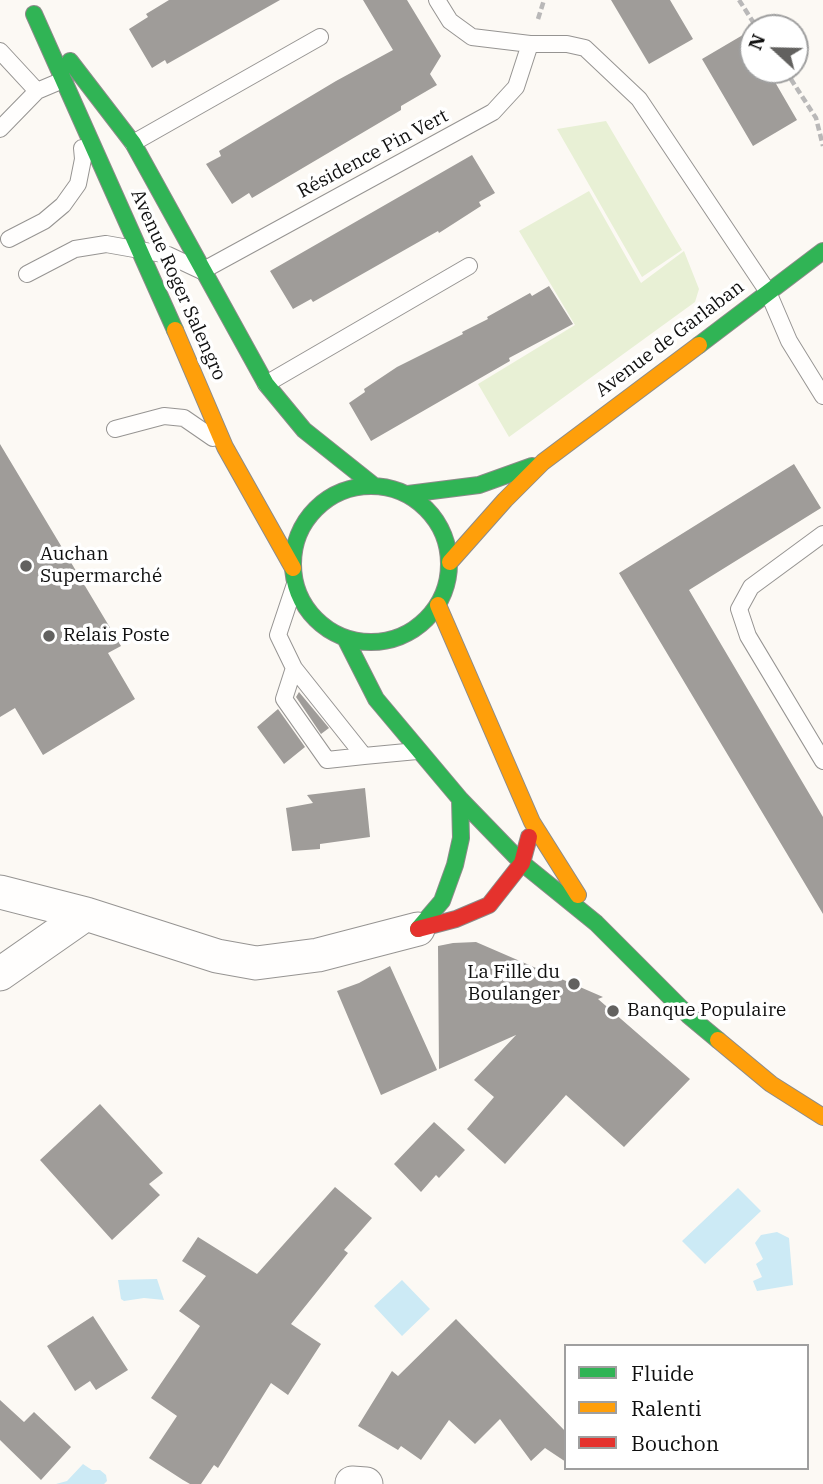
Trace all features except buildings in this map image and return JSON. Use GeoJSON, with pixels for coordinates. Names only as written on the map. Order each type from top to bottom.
{"type":"FeatureCollection","features":[{"type":"Feature","properties":{"kind":"main road","name":"Avenue Roger Salengro"},"geometry":{"type":"LineString","coordinates":[[20,0],[34,14],[133,143],[266,384],[304,430],[373,485]]}},
{"type":"Feature","properties":{"kind":"main road","name":"Avenue Roger Salengro"},"geometry":{"type":"LineString","coordinates":[[34,14],[140,249],[225,447],[293,568]]}},
{"type":"Feature","properties":{"kind":"main road","name":"Avenue de Garlaban"},"geometry":{"type":"LineString","coordinates":[[450,562],[543,462],[823,251]]}},
{"type":"Feature","properties":{"kind":"main road","name":"Avenue de Garlaban"},"geometry":{"type":"LineString","coordinates":[[408,494],[479,485],[543,462]]}},
{"type":"Feature","properties":{"kind":"main road"},"geometry":{"type":"LineString","coordinates":[[373,485],[391,487],[408,494],[430,511],[444,535],[450,562],[447,584],[438,605],[420,625],[397,638],[371,642],[345,638],[323,626],[306,607],[296,584],[293,568],[298,536],[315,509],[341,491],[373,485]]}},
{"type":"Feature","properties":{"kind":"main road"},"geometry":{"type":"LineString","coordinates":[[438,605],[532,822],[596,923]]}},
{"type":"Feature","properties":{"kind":"main road"},"geometry":{"type":"LineString","coordinates":[[345,638],[376,699],[460,799],[522,863],[596,923],[688,1015],[771,1084],[823,1117]]}},
{"type":"Feature","properties":{"kind":"main road"},"geometry":{"type":"LineString","coordinates":[[418,929],[442,901],[455,864],[461,838],[460,799]]}},
{"type":"Feature","properties":{"kind":"main road"},"geometry":{"type":"LineString","coordinates":[[418,929],[456,919],[489,905],[522,863],[532,822]]}},
{"type":"Feature","properties":{"kind":"street"},"geometry":{"type":"LineString","coordinates":[[0,892],[86,914],[217,956],[256,963],[318,955],[418,929]]}},
{"type":"Feature","properties":{"kind":"street"},"geometry":{"type":"LineString","coordinates":[[0,974],[86,914]]}},
{"type":"Feature","properties":{"kind":"lane"},"geometry":{"type":"LineString","coordinates":[[437,0],[450,21],[472,37],[530,44],[567,44],[585,48],[639,99],[768,292],[789,341],[823,396]]}},
{"type":"Feature","properties":{"kind":"lane"},"geometry":{"type":"LineString","coordinates":[[133,143],[320,37]]}},
{"type":"Feature","properties":{"kind":"lane","name":"Résidence Pin Vert"},"geometry":{"type":"LineString","coordinates":[[202,271],[494,112],[516,87],[530,44]]}},
{"type":"Feature","properties":{"kind":"lane"},"geometry":{"type":"LineString","coordinates":[[0,51],[37,92]]}},
{"type":"Feature","properties":{"kind":"lane"},"geometry":{"type":"LineString","coordinates":[[0,129],[37,92],[63,80]]}},
{"type":"Feature","properties":{"kind":"lane"},"geometry":{"type":"LineString","coordinates":[[9,239],[44,221],[63,205],[78,184],[83,159],[79,118]]}},
{"type":"Feature","properties":{"kind":"lane"},"geometry":{"type":"LineString","coordinates":[[27,274],[75,249],[106,244],[168,255],[202,271]]}},
{"type":"Feature","properties":{"kind":"lane"},"geometry":{"type":"LineString","coordinates":[[266,384],[469,266]]}},
{"type":"Feature","properties":{"kind":"lane"},"geometry":{"type":"LineString","coordinates":[[115,429],[164,416],[184,418],[225,447]]}},
{"type":"Feature","properties":{"kind":"lane"},"geometry":{"type":"LineString","coordinates":[[823,534],[751,587],[739,609],[748,636],[823,761]]}},
{"type":"Feature","properties":{"kind":"lane"},"geometry":{"type":"LineString","coordinates":[[296,584],[278,635],[294,668],[364,756]]}},
{"type":"Feature","properties":{"kind":"lane"},"geometry":{"type":"LineString","coordinates":[[294,668],[284,699],[327,760],[419,751]]}},
{"type":"Feature","properties":{"kind":"path"},"geometry":{"type":"LineString","coordinates":[[794,84],[816,118],[823,146]]}},
{"type":"Feature","properties":{"kind":"green space"},"geometry":{"type":"Polygon","coordinates":[[[606,121],[682,250],[642,277],[557,129],[606,121]]]}},
{"type":"Feature","properties":{"kind":"green space"},"geometry":{"type":"Polygon","coordinates":[[[589,191],[641,283],[684,251],[699,289],[695,302],[509,437],[478,384],[575,325],[519,231],[589,191]]]}},
{"type":"Feature","properties":{"kind":"water"},"geometry":{"type":"Polygon","coordinates":[[[738,1188],[761,1211],[705,1264],[682,1241],[738,1188]]]}},
{"type":"Feature","properties":{"kind":"water"},"geometry":{"type":"Polygon","coordinates":[[[777,1232],[789,1238],[793,1285],[757,1291],[753,1281],[762,1277],[756,1264],[763,1259],[755,1243],[761,1235],[777,1232]]]}},
{"type":"Feature","properties":{"kind":"water"},"geometry":{"type":"Polygon","coordinates":[[[157,1279],[164,1300],[121,1299],[118,1280],[157,1279]]]}},
{"type":"Feature","properties":{"kind":"water"},"geometry":{"type":"Polygon","coordinates":[[[402,1280],[430,1309],[402,1336],[374,1306],[402,1280]]]}},
{"type":"Feature","properties":{"kind":"water"},"geometry":{"type":"Polygon","coordinates":[[[83,1464],[92,1470],[100,1470],[106,1475],[107,1481],[104,1484],[56,1484],[67,1481],[83,1464]]]}},
{"type":"Feature","properties":{"kind":"traffic: fast"},"geometry":{"type":"LineString","coordinates":[[34,14],[175,330]]}},
{"type":"Feature","properties":{"kind":"traffic: fast"},"geometry":{"type":"LineString","coordinates":[[70,61],[133,143],[266,384],[304,430],[373,485]]}},
{"type":"Feature","properties":{"kind":"traffic: fast"},"geometry":{"type":"LineString","coordinates":[[699,345],[823,251]]}},
{"type":"Feature","properties":{"kind":"traffic: fast"},"geometry":{"type":"LineString","coordinates":[[408,494],[479,485],[532,466]]}},
{"type":"Feature","properties":{"kind":"traffic: fast"},"geometry":{"type":"LineString","coordinates":[[371,486],[401,492],[426,509],[443,534],[449,564],[443,594],[426,619],[401,636],[371,642],[341,636],[316,619],[299,594],[293,564],[299,534],[316,509],[341,492],[371,486]]}},
{"type":"Feature","properties":{"kind":"traffic: fast"},"geometry":{"type":"LineString","coordinates":[[345,638],[376,699],[460,799],[522,863],[596,923],[688,1015],[718,1040]]}},
{"type":"Feature","properties":{"kind":"traffic: fast"},"geometry":{"type":"LineString","coordinates":[[418,929],[442,901],[455,865],[461,838],[460,799]]}},
{"type":"Feature","properties":{"kind":"traffic: slow"},"geometry":{"type":"LineString","coordinates":[[175,330],[225,447],[293,568]]}},
{"type":"Feature","properties":{"kind":"traffic: slow"},"geometry":{"type":"LineString","coordinates":[[450,562],[543,462],[699,345]]}},
{"type":"Feature","properties":{"kind":"traffic: slow"},"geometry":{"type":"LineString","coordinates":[[438,605],[532,822],[578,895]]}},
{"type":"Feature","properties":{"kind":"traffic: slow"},"geometry":{"type":"LineString","coordinates":[[718,1040],[771,1084],[823,1117]]}},
{"type":"Feature","properties":{"kind":"traffic: jam"},"geometry":{"type":"LineString","coordinates":[[418,929],[456,919],[489,905],[522,863],[529,837]]}},
{"type":"Feature","properties":{"kind":"place","name":"Auchan Supermarché"},"geometry":{"type":"Point","coordinates":[26,566]}},
{"type":"Feature","properties":{"kind":"place","name":"Relais Poste"},"geometry":{"type":"Point","coordinates":[49,636]}},
{"type":"Feature","properties":{"kind":"place","name":"La Fille du Boulanger"},"geometry":{"type":"Point","coordinates":[574,984]}},
{"type":"Feature","properties":{"kind":"place","name":"Banque Populaire"},"geometry":{"type":"Point","coordinates":[613,1011]}}]}
